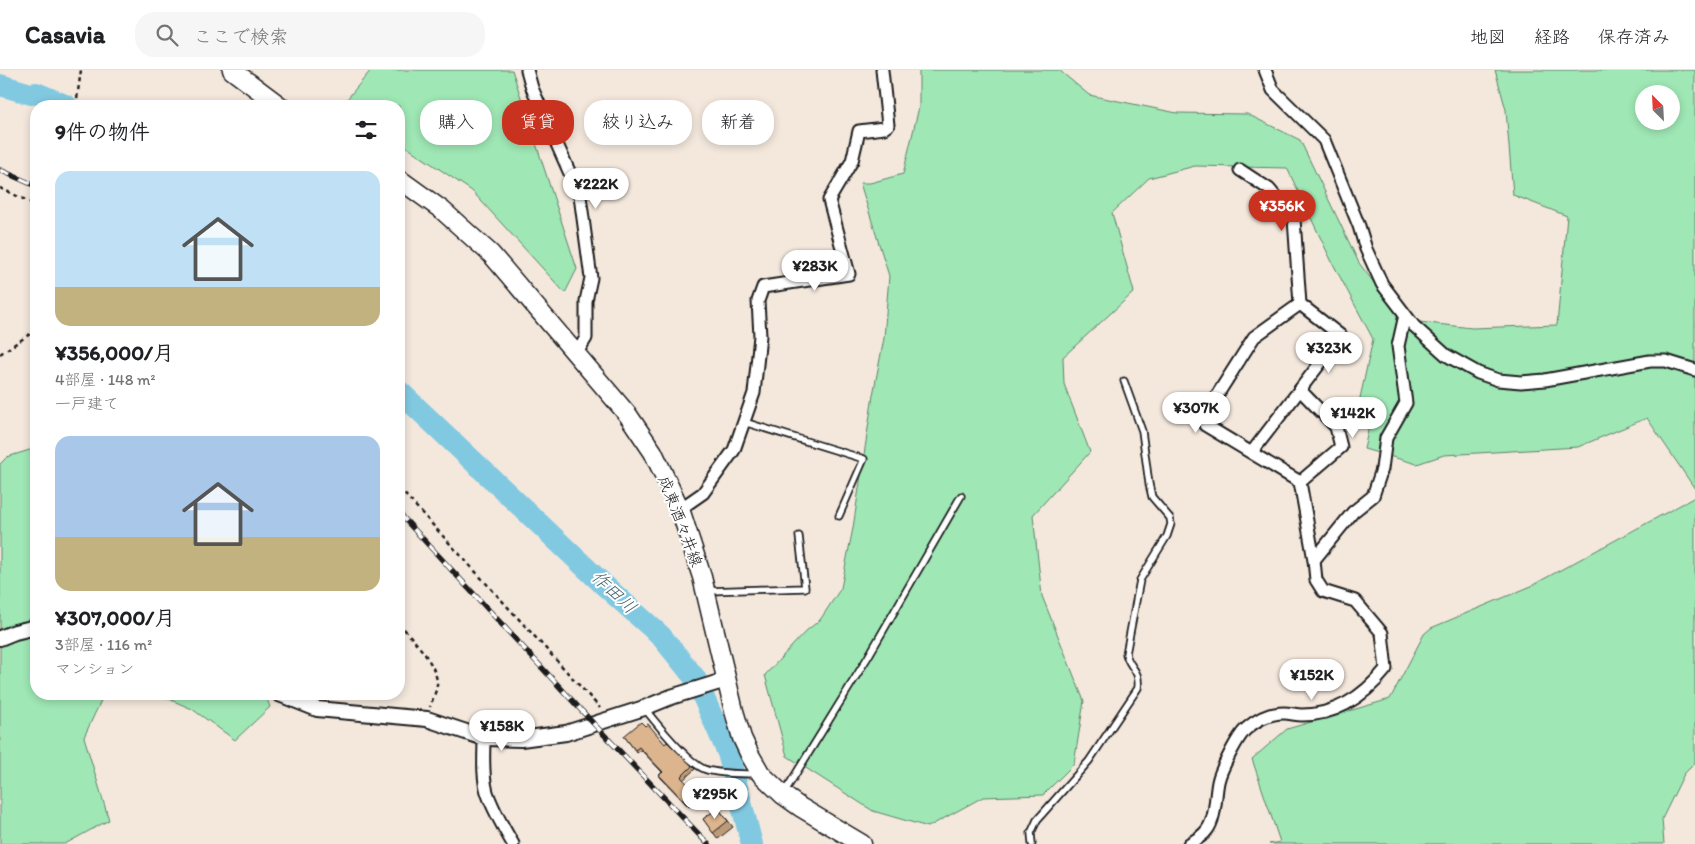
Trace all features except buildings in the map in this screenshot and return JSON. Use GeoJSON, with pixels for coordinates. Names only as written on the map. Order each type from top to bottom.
{"type":"FeatureCollection","features":[{"type":"Feature","properties":{"kind":"main road"},"geometry":{"type":"LineString","coordinates":[[232,70],[272,100]]}},
{"type":"Feature","properties":{"kind":"main road","name":"成東酒々井線"},"geometry":{"type":"LineString","coordinates":[[405,183],[442,210],[491,254],[628,415],[653,452],[680,509],[705,591],[742,738],[750,755],[761,774],[783,795],[862,844]]}},
{"type":"Feature","properties":{"kind":"street"},"geometry":{"type":"LineString","coordinates":[[527,70],[532,88],[580,196],[592,278],[586,301],[586,338],[576,354]]}},
{"type":"Feature","properties":{"kind":"street"},"geometry":{"type":"LineString","coordinates":[[680,509],[702,493],[734,450],[754,393],[760,336],[758,301],[763,287],[849,274],[830,200],[852,161],[858,131],[884,128],[888,125],[882,70]]}},
{"type":"Feature","properties":{"kind":"street"},"geometry":{"type":"LineString","coordinates":[[1265,70],[1273,90],[1324,140],[1359,226],[1366,249],[1382,284],[1414,326],[1446,355],[1478,373],[1498,380],[1521,382],[1545,380],[1650,361],[1666,361],[1695,370]]}},
{"type":"Feature","properties":{"kind":"street"},"geometry":{"type":"LineString","coordinates":[[1240,170],[1269,189],[1294,218],[1300,304],[1341,336],[1252,452]]}},
{"type":"Feature","properties":{"kind":"street"},"geometry":{"type":"LineString","coordinates":[[1190,844],[1208,830],[1212,820],[1218,779],[1239,739],[1247,728],[1264,716],[1282,713],[1302,715],[1342,706],[1359,697],[1386,669],[1382,633],[1355,601],[1323,591],[1316,580],[1300,482],[1205,425],[1207,411],[1254,337],[1300,304]]}},
{"type":"Feature","properties":{"kind":"street"},"geometry":{"type":"LineString","coordinates":[[1314,560],[1353,512],[1373,496],[1382,469],[1386,438],[1406,403],[1398,346],[1406,315]]}},
{"type":"Feature","properties":{"kind":"street"},"geometry":{"type":"LineString","coordinates":[[1300,390],[1336,427],[1341,447],[1300,482]]}},
{"type":"Feature","properties":{"kind":"street"},"geometry":{"type":"LineString","coordinates":[[0,638],[30,628]]}},
{"type":"Feature","properties":{"kind":"street"},"geometry":{"type":"LineString","coordinates":[[293,700],[317,710],[427,718],[484,738],[521,739],[566,732],[726,680]]}},
{"type":"Feature","properties":{"kind":"street"},"geometry":{"type":"LineString","coordinates":[[484,738],[486,790],[498,819],[512,844]]}},
{"type":"Feature","properties":{"kind":"lane"},"geometry":{"type":"LineString","coordinates":[[1032,844],[1031,833],[1037,820],[1089,761],[1138,688],[1139,677],[1128,661],[1126,654],[1140,580],[1167,536],[1171,524],[1170,518],[1152,497],[1142,431],[1124,381]]}},
{"type":"Feature","properties":{"kind":"lane"},"geometry":{"type":"LineString","coordinates":[[744,422],[864,459],[839,516]]}},
{"type":"Feature","properties":{"kind":"lane"},"geometry":{"type":"LineString","coordinates":[[783,795],[868,657],[961,496]]}},
{"type":"Feature","properties":{"kind":"lane"},"geometry":{"type":"LineString","coordinates":[[705,591],[805,588],[799,536]]}},
{"type":"Feature","properties":{"kind":"lane"},"geometry":{"type":"LineString","coordinates":[[644,708],[660,729],[695,763],[705,769],[742,774],[761,774]]}},
{"type":"Feature","properties":{"kind":"path"},"geometry":{"type":"LineString","coordinates":[[77,100],[81,70]]}},
{"type":"Feature","properties":{"kind":"path"},"geometry":{"type":"LineString","coordinates":[[0,188],[30,202]]}},
{"type":"Feature","properties":{"kind":"path"},"geometry":{"type":"LineString","coordinates":[[0,354],[30,334]]}},
{"type":"Feature","properties":{"kind":"path"},"geometry":{"type":"LineString","coordinates":[[405,495],[609,718]]}},
{"type":"Feature","properties":{"kind":"path"},"geometry":{"type":"LineString","coordinates":[[405,630],[425,654],[438,682],[427,718]]}},
{"type":"Feature","properties":{"kind":"green space"},"geometry":{"type":"Polygon","coordinates":[[[371,70],[512,70],[522,100],[502,100],[502,145],[536,145],[577,269],[565,293],[472,191],[405,146],[405,100],[346,100],[371,70]]]}},
{"type":"Feature","properties":{"kind":"green space"},"geometry":{"type":"Polygon","coordinates":[[[919,70],[1059,70],[1089,95],[1177,113],[1247,114],[1300,140],[1359,263],[1402,320],[1472,328],[1557,325],[1567,216],[1513,195],[1506,110],[1495,70],[1695,70],[1695,489],[1647,418],[1578,447],[1444,455],[1417,464],[1364,449],[1368,431],[1360,398],[1373,339],[1331,260],[1287,168],[1195,166],[1149,178],[1112,213],[1134,292],[1063,357],[1064,384],[1090,452],[1033,515],[1042,596],[1084,701],[1074,764],[1043,795],[983,797],[928,827],[873,811],[787,756],[765,675],[806,631],[820,620],[841,588],[853,528],[873,395],[884,338],[889,276],[860,183],[870,183],[903,174],[919,107],[919,70]]]}},
{"type":"Feature","properties":{"kind":"green space"},"geometry":{"type":"Polygon","coordinates":[[[30,450],[30,700],[101,700],[84,737],[109,820],[65,844],[0,844],[0,464],[7,457],[30,450]]]}},
{"type":"Feature","properties":{"kind":"green space"},"geometry":{"type":"Polygon","coordinates":[[[1695,497],[1695,763],[1684,774],[1662,819],[1664,844],[1269,844],[1280,842],[1252,759],[1287,729],[1390,699],[1424,634],[1431,628],[1529,587],[1695,497]]]}},
{"type":"Feature","properties":{"kind":"green space"},"geometry":{"type":"Polygon","coordinates":[[[171,700],[267,700],[270,707],[235,740],[192,709],[171,700]]]}},
{"type":"Feature","properties":{"kind":"waterway","name":"作田川"},"geometry":{"type":"LineString","coordinates":[[0,85],[31,94],[36,93],[53,100]]}},
{"type":"Feature","properties":{"kind":"waterway","name":"作田川"},"geometry":{"type":"LineString","coordinates":[[405,397],[605,586],[661,636],[695,678],[728,753],[752,844]]}},
{"type":"Feature","properties":{"kind":"railway"},"geometry":{"type":"LineString","coordinates":[[0,170],[30,183]]}},
{"type":"Feature","properties":{"kind":"railway"},"geometry":{"type":"LineString","coordinates":[[405,519],[708,844]]}}]}
